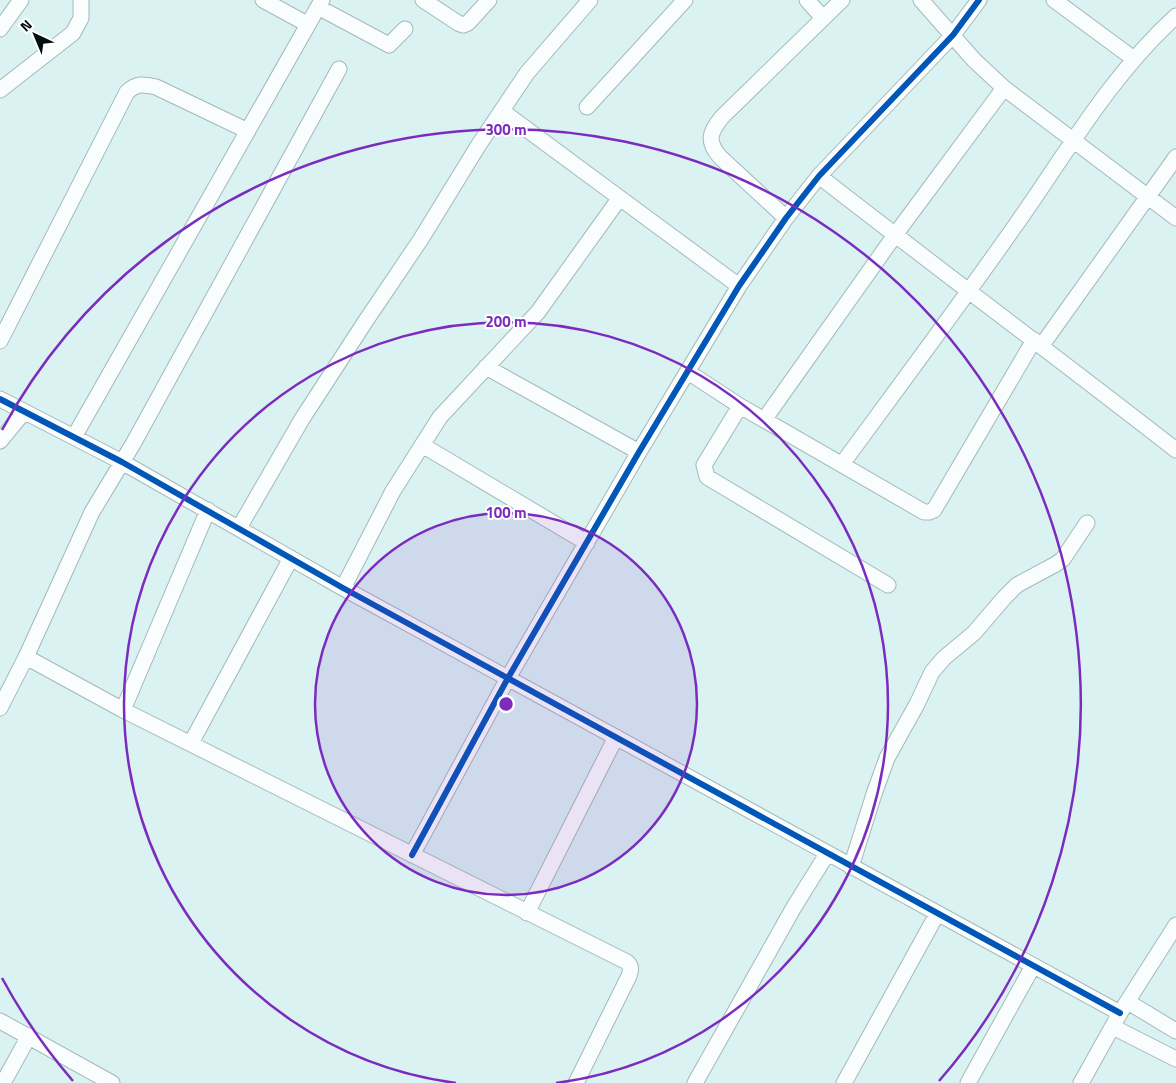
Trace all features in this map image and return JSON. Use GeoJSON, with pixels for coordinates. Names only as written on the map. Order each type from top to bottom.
{"type":"FeatureCollection","features":[{"type":"Feature","properties":{"kind":"street"},"geometry":{"type":"LineString","coordinates":[[0,29],[21,0]]}},
{"type":"Feature","properties":{"kind":"street"},"geometry":{"type":"LineString","coordinates":[[0,90],[73,34],[81,18],[81,0]]}},
{"type":"Feature","properties":{"kind":"street"},"geometry":{"type":"LineString","coordinates":[[263,0],[308,24]]}},
{"type":"Feature","properties":{"kind":"street"},"geometry":{"type":"LineString","coordinates":[[423,0],[463,25],[468,23],[488,0]]}},
{"type":"Feature","properties":{"kind":"street"},"geometry":{"type":"LineString","coordinates":[[239,528],[302,419],[364,322],[421,239],[502,111],[527,74],[590,0]]}},
{"type":"Feature","properties":{"kind":"street"},"geometry":{"type":"LineString","coordinates":[[588,107],[685,0]]}},
{"type":"Feature","properties":{"kind":"street"},"geometry":{"type":"LineString","coordinates":[[806,0],[823,18]]}},
{"type":"Feature","properties":{"kind":"street"},"geometry":{"type":"LineString","coordinates":[[786,218],[714,151],[710,141],[712,129],[842,0]]}},
{"type":"Feature","properties":{"kind":"street"},"geometry":{"type":"LineString","coordinates":[[921,0],[974,60],[1004,88],[1176,218]]}},
{"type":"Feature","properties":{"kind":"street"},"geometry":{"type":"LineString","coordinates":[[412,855],[508,678],[639,452],[739,286],[786,218],[819,176],[953,35],[979,0]]}},
{"type":"Feature","properties":{"kind":"street"},"geometry":{"type":"LineString","coordinates":[[1054,0],[1134,59]]}},
{"type":"Feature","properties":{"kind":"street"},"geometry":{"type":"LineString","coordinates":[[74,437],[320,4],[389,46],[405,29]]}},
{"type":"Feature","properties":{"kind":"street"},"geometry":{"type":"LineString","coordinates":[[842,464],[1016,225],[1073,139],[1134,59],[1154,36],[1176,16]]}},
{"type":"Feature","properties":{"kind":"street"},"geometry":{"type":"LineString","coordinates":[[0,708],[26,657],[92,512],[122,462],[339,69]]}},
{"type":"Feature","properties":{"kind":"street"},"geometry":{"type":"LineString","coordinates":[[0,341],[127,92],[134,85],[156,88],[248,131]]}},
{"type":"Feature","properties":{"kind":"street"},"geometry":{"type":"LineString","coordinates":[[764,420],[895,235],[1004,88]]}},
{"type":"Feature","properties":{"kind":"street"},"geometry":{"type":"LineString","coordinates":[[502,111],[739,286]]}},
{"type":"Feature","properties":{"kind":"street"},"geometry":{"type":"LineString","coordinates":[[688,372],[740,406],[924,512],[934,510],[1038,342],[1176,157]]}},
{"type":"Feature","properties":{"kind":"street"},"geometry":{"type":"LineString","coordinates":[[819,176],[968,291],[1174,445]]}},
{"type":"Feature","properties":{"kind":"street"},"geometry":{"type":"LineString","coordinates":[[342,588],[394,491],[440,417],[538,312],[619,198]]}},
{"type":"Feature","properties":{"kind":"street"},"geometry":{"type":"LineString","coordinates":[[486,368],[639,452]]}},
{"type":"Feature","properties":{"kind":"street"},"geometry":{"type":"LineString","coordinates":[[0,399],[122,462],[342,588],[1120,1014],[1176,1059]]}},
{"type":"Feature","properties":{"kind":"street"},"geometry":{"type":"LineString","coordinates":[[740,406],[704,465],[707,477],[888,585]]}},
{"type":"Feature","properties":{"kind":"street"},"geometry":{"type":"LineString","coordinates":[[0,441],[24,412]]}},
{"type":"Feature","properties":{"kind":"street"},"geometry":{"type":"LineString","coordinates":[[422,445],[586,543]]}},
{"type":"Feature","properties":{"kind":"street"},"geometry":{"type":"LineString","coordinates":[[123,710],[208,510]]}},
{"type":"Feature","properties":{"kind":"street"},"geometry":{"type":"LineString","coordinates":[[851,867],[887,758],[917,704],[932,672],[944,658],[974,633],[1004,598],[1018,585],[1056,564],[1063,558],[1087,523]]}},
{"type":"Feature","properties":{"kind":"street"},"geometry":{"type":"LineString","coordinates":[[191,744],[291,558]]}},
{"type":"Feature","properties":{"kind":"street"},"geometry":{"type":"LineString","coordinates":[[26,657],[123,710],[627,962],[631,970],[629,976],[576,1083]]}},
{"type":"Feature","properties":{"kind":"street"},"geometry":{"type":"LineString","coordinates":[[527,913],[616,737]]}},
{"type":"Feature","properties":{"kind":"street"},"geometry":{"type":"LineString","coordinates":[[694,1083],[794,906],[827,854]]}},
{"type":"Feature","properties":{"kind":"street"},"geometry":{"type":"LineString","coordinates":[[844,1083],[937,914]]}},
{"type":"Feature","properties":{"kind":"street"},"geometry":{"type":"LineString","coordinates":[[1081,1083],[1120,1014],[1176,925]]}},
{"type":"Feature","properties":{"kind":"street"},"geometry":{"type":"LineString","coordinates":[[968,1083],[1033,966]]}},
{"type":"Feature","properties":{"kind":"street"},"geometry":{"type":"LineString","coordinates":[[1120,1014],[1176,1031]]}},
{"type":"Feature","properties":{"kind":"street"},"geometry":{"type":"LineString","coordinates":[[0,1021],[112,1083]]}},
{"type":"Feature","properties":{"kind":"street"},"geometry":{"type":"LineString","coordinates":[[2,1083],[29,1036]]}},
{"type":"Feature","properties":{"kind":"cycle path"},"geometry":{"type":"LineString","coordinates":[[412,855],[508,678],[639,452],[739,286],[786,218],[819,176],[953,35],[979,0]]}},
{"type":"Feature","properties":{"kind":"cycle path"},"geometry":{"type":"LineString","coordinates":[[0,399],[122,462],[343,588],[1120,1013]]}}]}
